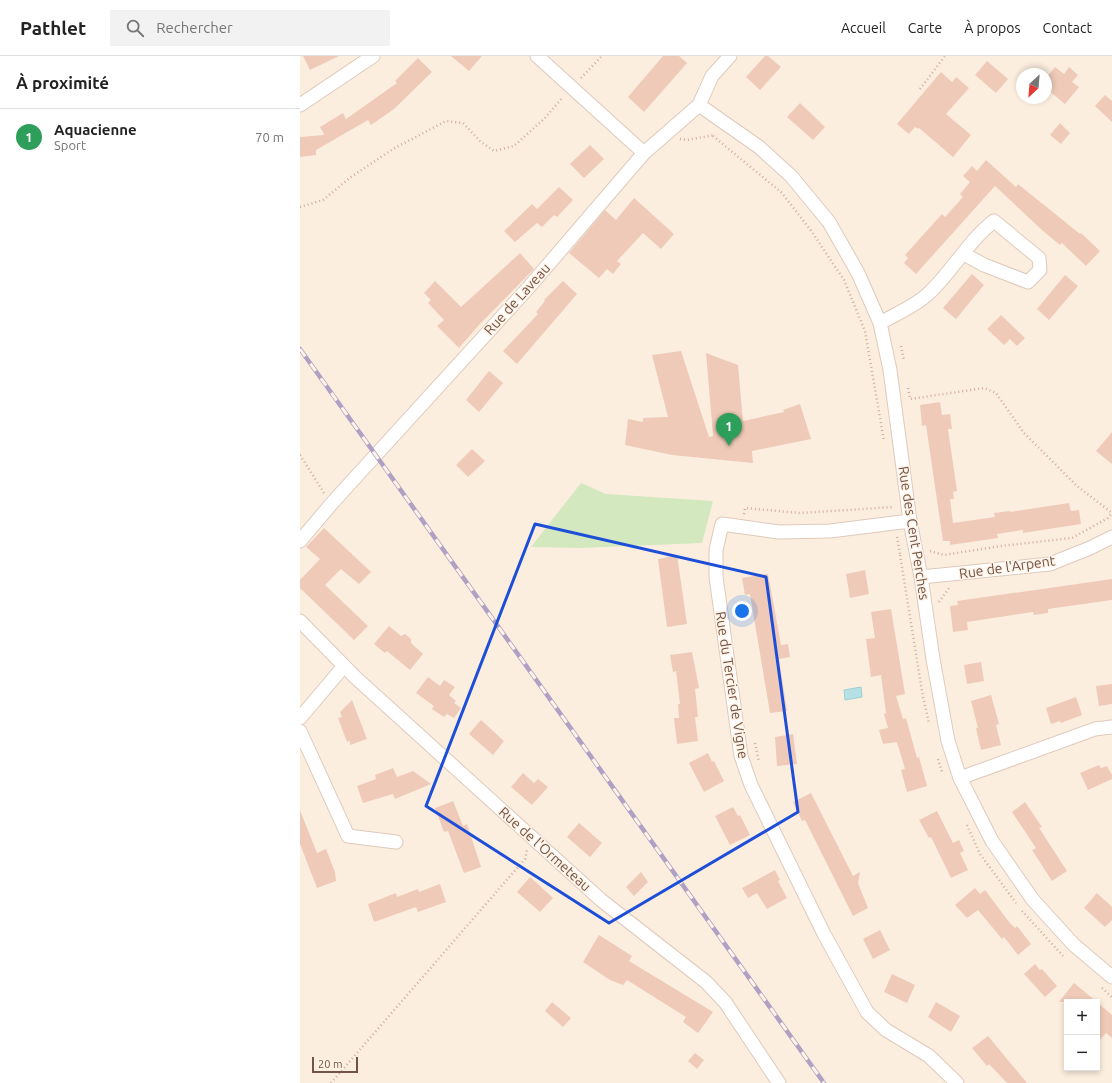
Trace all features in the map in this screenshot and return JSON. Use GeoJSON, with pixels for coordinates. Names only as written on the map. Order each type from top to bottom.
{"type":"FeatureCollection","features":[{"type":"Feature","properties":{"kind":"street"},"geometry":{"type":"LineString","coordinates":[[300,105],[373,56]]}},
{"type":"Feature","properties":{"kind":"street"},"geometry":{"type":"LineString","coordinates":[[537,56],[644,153]]}},
{"type":"Feature","properties":{"kind":"street","name":"Rue de Laveau"},"geometry":{"type":"LineString","coordinates":[[300,541],[333,502],[529,287],[644,153],[699,105],[712,76],[730,56]]}},
{"type":"Feature","properties":{"kind":"street","name":"Rue des Cent Perches"},"geometry":{"type":"LineString","coordinates":[[699,105],[760,147],[792,176],[829,222],[858,273],[880,323],[890,370],[910,521],[921,578],[933,659],[948,741],[960,778],[992,841],[1033,900],[1074,945],[1112,977]]}},
{"type":"Feature","properties":{"kind":"street"},"geometry":{"type":"LineString","coordinates":[[880,323],[928,294],[964,254],[983,229],[994,221],[1039,258],[1040,270],[1028,282],[984,265],[964,254]]}},
{"type":"Feature","properties":{"kind":"street","name":"Rue du Tercier de Vigne"},"geometry":{"type":"LineString","coordinates":[[910,521],[830,531],[779,532],[722,524],[716,550],[716,577],[741,756],[751,785],[824,934],[867,1012],[886,1030],[929,1056],[957,1083]]}},
{"type":"Feature","properties":{"kind":"street","name":"Rue de l'Arpent"},"geometry":{"type":"LineString","coordinates":[[921,578],[1050,564],[1090,548],[1112,537]]}},
{"type":"Feature","properties":{"kind":"street","name":"Rue de l'Ormeteau"},"geometry":{"type":"LineString","coordinates":[[300,621],[344,666],[601,900],[706,982],[725,1002],[779,1083]]}},
{"type":"Feature","properties":{"kind":"street"},"geometry":{"type":"LineString","coordinates":[[300,718],[344,666]]}},
{"type":"Feature","properties":{"kind":"street"},"geometry":{"type":"LineString","coordinates":[[960,778],[1084,733],[1112,726]]}},
{"type":"Feature","properties":{"kind":"street"},"geometry":{"type":"LineString","coordinates":[[300,731],[348,836],[396,842]]}},
{"type":"Feature","properties":{"kind":"path"},"geometry":{"type":"LineString","coordinates":[[582,77],[602,56]]}},
{"type":"Feature","properties":{"kind":"path"},"geometry":{"type":"LineString","coordinates":[[920,89],[945,56]]}},
{"type":"Feature","properties":{"kind":"path"},"geometry":{"type":"LineString","coordinates":[[300,207],[323,200],[351,177],[387,153],[446,121],[463,123],[480,141],[494,151],[514,146],[544,119],[572,88]]}},
{"type":"Feature","properties":{"kind":"path"},"geometry":{"type":"LineString","coordinates":[[674,137],[687,140],[714,136],[782,193],[812,232],[844,280],[865,331],[885,447]]}},
{"type":"Feature","properties":{"kind":"path"},"geometry":{"type":"LineString","coordinates":[[910,399],[984,388],[996,393],[1024,433],[1077,486],[1112,512],[1108,518],[1072,538],[1001,546],[944,555],[927,550]]}},
{"type":"Feature","properties":{"kind":"path"},"geometry":{"type":"LineString","coordinates":[[300,455],[320,490],[333,502]]}},
{"type":"Feature","properties":{"kind":"path"},"geometry":{"type":"LineString","coordinates":[[743,527],[745,508],[800,513],[893,507]]}},
{"type":"Feature","properties":{"kind":"path"},"geometry":{"type":"LineString","coordinates":[[938,604],[949,589],[948,581]]}},
{"type":"Feature","properties":{"kind":"path"},"geometry":{"type":"LineString","coordinates":[[753,737],[761,768]]}},
{"type":"Feature","properties":{"kind":"path"},"geometry":{"type":"LineString","coordinates":[[331,1083],[525,859],[531,836]]}},
{"type":"Feature","properties":{"kind":"highlighted area"},"geometry":{"type":"Polygon","coordinates":[[[535,524],[766,577],[798,812],[609,923],[426,806],[535,524]]]}},
{"type":"Feature","properties":{"kind":"green space"},"geometry":{"type":"Polygon","coordinates":[[[581,483],[606,494],[713,501],[702,543],[581,548],[531,547],[581,483]]]}},
{"type":"Feature","properties":{"kind":"water"},"geometry":{"type":"Polygon","coordinates":[[[861,687],[862,697],[845,700],[844,690],[861,687]]]}},
{"type":"Feature","properties":{"kind":"building"},"geometry":{"type":"Polygon","coordinates":[[[303,56],[339,56],[310,70],[303,56]]]}},
{"type":"Feature","properties":{"kind":"building"},"geometry":{"type":"Polygon","coordinates":[[[451,56],[482,56],[469,71],[451,56]]]}},
{"type":"Feature","properties":{"kind":"building"},"geometry":{"type":"Polygon","coordinates":[[[663,56],[679,56],[687,63],[644,112],[628,97],[663,56]]]}},
{"type":"Feature","properties":{"kind":"building"},"geometry":{"type":"Polygon","coordinates":[[[765,56],[768,56],[781,67],[760,90],[746,77],[765,56]]]}},
{"type":"Feature","properties":{"kind":"building"},"geometry":{"type":"Polygon","coordinates":[[[418,58],[432,72],[394,109],[371,125],[368,120],[316,150],[316,155],[300,157],[300,137],[323,135],[324,134],[320,127],[343,113],[346,119],[397,83],[395,81],[418,58]]]}},
{"type":"Feature","properties":{"kind":"building"},"geometry":{"type":"Polygon","coordinates":[[[987,61],[1008,79],[996,93],[975,75],[987,61]]]}},
{"type":"Feature","properties":{"kind":"building"},"geometry":{"type":"Polygon","coordinates":[[[1055,67],[1064,74],[1069,67],[1078,75],[1072,82],[1079,87],[1065,104],[1052,93],[1052,71],[1055,67]]]}},
{"type":"Feature","properties":{"kind":"building"},"geometry":{"type":"Polygon","coordinates":[[[941,72],[952,82],[956,77],[969,88],[946,114],[971,135],[953,157],[919,128],[918,129],[915,127],[909,134],[897,124],[941,72]]]}},
{"type":"Feature","properties":{"kind":"building"},"geometry":{"type":"Polygon","coordinates":[[[1105,95],[1112,101],[1112,122],[1095,106],[1105,95]]]}},
{"type":"Feature","properties":{"kind":"building"},"geometry":{"type":"Polygon","coordinates":[[[800,103],[825,127],[813,140],[787,117],[800,103]]]}},
{"type":"Feature","properties":{"kind":"building"},"geometry":{"type":"Polygon","coordinates":[[[1060,123],[1070,133],[1061,144],[1050,135],[1060,123]]]}},
{"type":"Feature","properties":{"kind":"building"},"geometry":{"type":"Polygon","coordinates":[[[590,145],[604,159],[584,178],[570,164],[590,145]]]}},
{"type":"Feature","properties":{"kind":"building"},"geometry":{"type":"Polygon","coordinates":[[[986,160],[1016,187],[1018,184],[1080,234],[1081,233],[1100,251],[1086,266],[1062,243],[1060,245],[1043,231],[995,186],[916,274],[904,263],[908,258],[905,255],[942,214],[945,217],[963,197],[960,194],[970,182],[963,176],[972,166],[977,171],[986,160]]]}},
{"type":"Feature","properties":{"kind":"building"},"geometry":{"type":"Polygon","coordinates":[[[559,187],[573,200],[557,217],[554,215],[542,227],[537,223],[515,242],[504,231],[532,204],[537,209],[559,187]]]}},
{"type":"Feature","properties":{"kind":"building"},"geometry":{"type":"Polygon","coordinates":[[[634,198],[674,234],[661,249],[643,233],[617,261],[621,264],[613,274],[607,269],[599,278],[569,253],[605,210],[616,220],[634,198]]]}},
{"type":"Feature","properties":{"kind":"building"},"geometry":{"type":"Polygon","coordinates":[[[520,253],[534,269],[479,325],[459,348],[437,326],[444,320],[428,303],[431,300],[424,293],[435,281],[461,307],[520,253]]]}},
{"type":"Feature","properties":{"kind":"building"},"geometry":{"type":"Polygon","coordinates":[[[972,274],[984,285],[956,319],[943,308],[972,274]]]}},
{"type":"Feature","properties":{"kind":"building"},"geometry":{"type":"Polygon","coordinates":[[[1065,275],[1078,286],[1049,320],[1037,309],[1065,275]]]}},
{"type":"Feature","properties":{"kind":"building"},"geometry":{"type":"Polygon","coordinates":[[[563,281],[577,294],[517,364],[503,351],[538,314],[536,312],[545,301],[544,300],[563,281]]]}},
{"type":"Feature","properties":{"kind":"building"},"geometry":{"type":"Polygon","coordinates":[[[1001,315],[1025,338],[1017,346],[1010,339],[1004,345],[987,329],[1001,315]]]}},
{"type":"Feature","properties":{"kind":"building"},"geometry":{"type":"Polygon","coordinates":[[[681,351],[709,437],[713,436],[706,353],[738,365],[743,421],[784,412],[783,410],[800,404],[811,439],[752,451],[753,463],[672,455],[625,445],[628,419],[643,422],[643,418],[668,417],[652,355],[681,351]]]}},
{"type":"Feature","properties":{"kind":"building"},"geometry":{"type":"Polygon","coordinates":[[[489,371],[503,383],[479,412],[466,400],[489,371]]]}},
{"type":"Feature","properties":{"kind":"building"},"geometry":{"type":"Polygon","coordinates":[[[940,402],[942,415],[950,414],[952,429],[948,429],[957,491],[953,492],[954,499],[950,499],[953,523],[995,517],[994,513],[1069,503],[1071,511],[1079,510],[1081,524],[1023,533],[1023,530],[997,534],[998,538],[950,545],[950,541],[943,541],[926,425],[922,426],[920,405],[940,402]]]}},
{"type":"Feature","properties":{"kind":"building"},"geometry":{"type":"Polygon","coordinates":[[[1112,432],[1112,464],[1096,451],[1112,432]]]}},
{"type":"Feature","properties":{"kind":"building"},"geometry":{"type":"Polygon","coordinates":[[[472,449],[485,461],[468,477],[456,465],[472,449]]]}},
{"type":"Feature","properties":{"kind":"building"},"geometry":{"type":"Polygon","coordinates":[[[324,528],[371,572],[359,584],[341,569],[325,585],[368,626],[354,640],[300,588],[300,580],[320,559],[306,547],[324,528]]]}},
{"type":"Feature","properties":{"kind":"building"},"geometry":{"type":"Polygon","coordinates":[[[677,555],[687,624],[667,627],[658,559],[677,555]]]}},
{"type":"Feature","properties":{"kind":"building"},"geometry":{"type":"Polygon","coordinates":[[[865,570],[869,594],[850,598],[846,574],[865,570]]]}},
{"type":"Feature","properties":{"kind":"building"},"geometry":{"type":"Polygon","coordinates":[[[768,574],[781,645],[788,644],[790,657],[779,659],[787,711],[770,713],[750,594],[745,595],[742,578],[768,574]]]}},
{"type":"Feature","properties":{"kind":"building"},"geometry":{"type":"Polygon","coordinates":[[[1112,579],[1112,600],[1048,609],[1048,613],[1034,615],[1033,612],[967,622],[968,630],[953,632],[950,606],[958,605],[957,601],[1112,579]]]}},
{"type":"Feature","properties":{"kind":"building"},"geometry":{"type":"Polygon","coordinates":[[[891,609],[905,694],[896,696],[903,719],[906,718],[917,758],[919,757],[927,786],[907,792],[901,770],[905,769],[897,742],[883,744],[879,730],[888,728],[884,714],[886,713],[881,675],[871,677],[866,639],[875,638],[871,612],[891,609]]]}},
{"type":"Feature","properties":{"kind":"building"},"geometry":{"type":"Polygon","coordinates":[[[389,626],[401,636],[405,634],[411,639],[411,643],[423,654],[410,670],[387,651],[385,653],[374,644],[389,626]]]}},
{"type":"Feature","properties":{"kind":"building"},"geometry":{"type":"Polygon","coordinates":[[[692,652],[699,688],[695,689],[698,717],[695,717],[698,741],[677,744],[674,718],[679,718],[678,704],[680,704],[676,671],[673,672],[670,655],[692,652]]]}},
{"type":"Feature","properties":{"kind":"building"},"geometry":{"type":"Polygon","coordinates":[[[981,662],[984,681],[967,684],[964,665],[981,662]]]}},
{"type":"Feature","properties":{"kind":"building"},"geometry":{"type":"Polygon","coordinates":[[[428,677],[440,686],[444,680],[455,687],[449,695],[456,701],[454,703],[461,708],[454,718],[447,714],[444,717],[432,709],[434,706],[416,693],[428,677]]]}},
{"type":"Feature","properties":{"kind":"building"},"geometry":{"type":"Polygon","coordinates":[[[1112,684],[1112,704],[1099,706],[1096,686],[1112,684]]]}},
{"type":"Feature","properties":{"kind":"building"},"geometry":{"type":"Polygon","coordinates":[[[991,695],[999,724],[996,725],[1001,745],[981,750],[976,728],[978,728],[971,701],[991,695]]]}},
{"type":"Feature","properties":{"kind":"building"},"geometry":{"type":"Polygon","coordinates":[[[1076,697],[1082,715],[1061,723],[1060,721],[1051,724],[1046,708],[1076,697]]]}},
{"type":"Feature","properties":{"kind":"building"},"geometry":{"type":"Polygon","coordinates":[[[352,700],[367,739],[350,745],[350,741],[347,742],[338,718],[342,717],[340,712],[352,700]]]}},
{"type":"Feature","properties":{"kind":"building"},"geometry":{"type":"Polygon","coordinates":[[[481,720],[504,741],[493,755],[469,734],[481,720]]]}},
{"type":"Feature","properties":{"kind":"building"},"geometry":{"type":"Polygon","coordinates":[[[793,734],[797,764],[777,766],[775,737],[793,734]]]}},
{"type":"Feature","properties":{"kind":"building"},"geometry":{"type":"Polygon","coordinates":[[[708,753],[712,762],[714,761],[724,781],[704,792],[689,763],[708,753]]]}},
{"type":"Feature","properties":{"kind":"building"},"geometry":{"type":"Polygon","coordinates":[[[1099,765],[1101,768],[1107,766],[1112,775],[1112,779],[1088,790],[1080,773],[1099,765]]]}},
{"type":"Feature","properties":{"kind":"building"},"geometry":{"type":"Polygon","coordinates":[[[393,768],[397,777],[413,771],[431,784],[395,799],[393,794],[363,803],[357,786],[376,779],[375,775],[393,768]]]}},
{"type":"Feature","properties":{"kind":"building"},"geometry":{"type":"Polygon","coordinates":[[[523,773],[534,783],[538,779],[548,787],[532,805],[511,787],[523,773]]]}},
{"type":"Feature","properties":{"kind":"building"},"geometry":{"type":"Polygon","coordinates":[[[811,793],[853,876],[860,872],[858,883],[868,908],[853,916],[805,820],[802,821],[793,802],[811,793]]]}},
{"type":"Feature","properties":{"kind":"building"},"geometry":{"type":"Polygon","coordinates":[[[453,801],[463,826],[467,824],[481,867],[464,873],[448,831],[444,832],[435,808],[453,801]]]}},
{"type":"Feature","properties":{"kind":"building"},"geometry":{"type":"Polygon","coordinates":[[[1025,802],[1042,827],[1039,828],[1067,871],[1052,881],[1032,850],[1036,848],[1012,812],[1025,802]]]}},
{"type":"Feature","properties":{"kind":"building"},"geometry":{"type":"Polygon","coordinates":[[[733,807],[738,816],[740,815],[750,835],[730,845],[715,816],[733,807]]]}},
{"type":"Feature","properties":{"kind":"building"},"geometry":{"type":"Polygon","coordinates":[[[300,810],[317,853],[326,849],[335,872],[336,881],[317,888],[300,844],[300,810]]]}},
{"type":"Feature","properties":{"kind":"building"},"geometry":{"type":"Polygon","coordinates":[[[937,811],[953,843],[959,840],[964,851],[960,853],[968,870],[951,878],[931,837],[929,838],[919,820],[937,811]]]}},
{"type":"Feature","properties":{"kind":"building"},"geometry":{"type":"Polygon","coordinates":[[[579,823],[602,843],[590,857],[567,837],[579,823]]]}},
{"type":"Feature","properties":{"kind":"building"},"geometry":{"type":"Polygon","coordinates":[[[775,870],[780,880],[778,881],[787,898],[767,909],[757,893],[748,898],[742,888],[775,870]]]}},
{"type":"Feature","properties":{"kind":"building"},"geometry":{"type":"Polygon","coordinates":[[[641,872],[648,882],[634,896],[626,887],[641,872]]]}},
{"type":"Feature","properties":{"kind":"building"},"geometry":{"type":"Polygon","coordinates":[[[530,877],[553,898],[540,912],[517,892],[530,877]]]}},
{"type":"Feature","properties":{"kind":"building"},"geometry":{"type":"Polygon","coordinates":[[[440,884],[446,902],[418,912],[416,907],[374,922],[368,904],[396,893],[397,897],[418,889],[419,892],[440,884]]]}},
{"type":"Feature","properties":{"kind":"building"},"geometry":{"type":"Polygon","coordinates":[[[975,888],[980,894],[985,890],[1009,922],[1015,928],[1017,926],[1031,944],[1018,955],[1004,937],[1002,939],[978,910],[967,918],[955,905],[975,888]]]}},
{"type":"Feature","properties":{"kind":"building"},"geometry":{"type":"Polygon","coordinates":[[[1097,893],[1112,907],[1112,920],[1105,927],[1084,908],[1097,893]]]}},
{"type":"Feature","properties":{"kind":"building"},"geometry":{"type":"Polygon","coordinates":[[[880,930],[890,950],[873,959],[863,939],[880,930]]]}},
{"type":"Feature","properties":{"kind":"building"},"geometry":{"type":"Polygon","coordinates":[[[599,935],[632,956],[629,961],[713,1012],[698,1033],[683,1022],[686,1017],[627,980],[623,985],[610,980],[583,962],[599,935]]]}},
{"type":"Feature","properties":{"kind":"building"},"geometry":{"type":"Polygon","coordinates":[[[1035,964],[1040,970],[1042,969],[1057,986],[1045,997],[1024,974],[1035,964]]]}},
{"type":"Feature","properties":{"kind":"building"},"geometry":{"type":"Polygon","coordinates":[[[892,974],[915,985],[907,1003],[884,992],[892,974]]]}},
{"type":"Feature","properties":{"kind":"building"},"geometry":{"type":"Polygon","coordinates":[[[1074,983],[1093,999],[1064,999],[1064,1002],[1059,1002],[1074,983]]]}},
{"type":"Feature","properties":{"kind":"building"},"geometry":{"type":"Polygon","coordinates":[[[552,1002],[571,1018],[563,1027],[545,1011],[552,1002]]]}},
{"type":"Feature","properties":{"kind":"building"},"geometry":{"type":"Polygon","coordinates":[[[936,1002],[960,1016],[951,1032],[928,1017],[936,1002]]]}},
{"type":"Feature","properties":{"kind":"building"},"geometry":{"type":"Polygon","coordinates":[[[1100,1005],[1112,1015],[1112,1038],[1106,1033],[1100,1040],[1100,1005]]]}},
{"type":"Feature","properties":{"kind":"building"},"geometry":{"type":"Polygon","coordinates":[[[988,1036],[1027,1083],[1007,1083],[989,1064],[987,1066],[972,1048],[988,1036]]]}},
{"type":"Feature","properties":{"kind":"building"},"geometry":{"type":"Polygon","coordinates":[[[695,1053],[704,1060],[697,1069],[688,1061],[695,1053]]]}},
{"type":"Feature","properties":{"kind":"railway"},"geometry":{"type":"LineString","coordinates":[[300,349],[824,1083]]}},
{"type":"Feature","properties":{"kind":"place","name":"Aquacienne"},"geometry":{"type":"Point","coordinates":[729,446]}}]}
